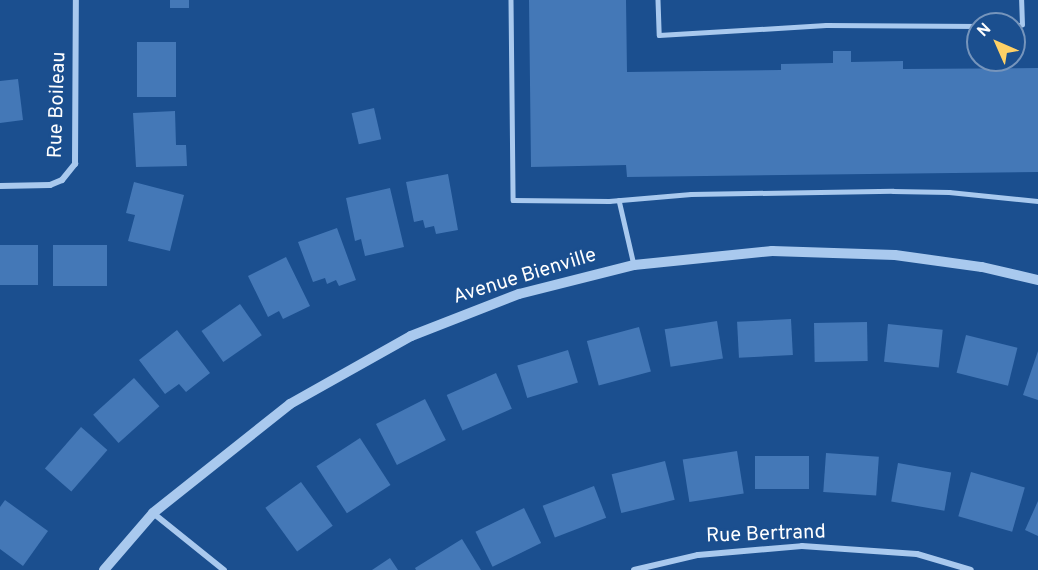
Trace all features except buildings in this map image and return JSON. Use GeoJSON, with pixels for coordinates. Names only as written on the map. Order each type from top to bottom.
{"type":"FeatureCollection","features":[{"type":"Feature","properties":{"kind":"street","name":"Rue Boileau"},"geometry":{"type":"LineString","coordinates":[[0,186],[50,185],[62,180],[75,164],[76,0]]}},
{"type":"Feature","properties":{"kind":"street","name":"Avenue Bienville"},"geometry":{"type":"LineString","coordinates":[[104,570],[153,513],[269,419],[367,358],[490,304],[634,264],[744,252],[832,250],[927,258],[1038,280]]}},
{"type":"Feature","properties":{"kind":"street"},"geometry":{"type":"LineString","coordinates":[[153,513],[224,570]]}},
{"type":"Feature","properties":{"kind":"street","name":"Rue Bertrand"},"geometry":{"type":"LineString","coordinates":[[634,570],[698,555],[802,546],[917,554],[971,570]]}},
{"type":"Feature","properties":{"kind":"lane"},"geometry":{"type":"LineString","coordinates":[[511,0],[513,200],[619,200],[691,194],[893,191],[949,192],[1038,201]]}},
{"type":"Feature","properties":{"kind":"lane"},"geometry":{"type":"LineString","coordinates":[[658,0],[659,35],[826,25],[966,26]]}},
{"type":"Feature","properties":{"kind":"lane"},"geometry":{"type":"LineString","coordinates":[[619,200],[634,264]]}}]}
